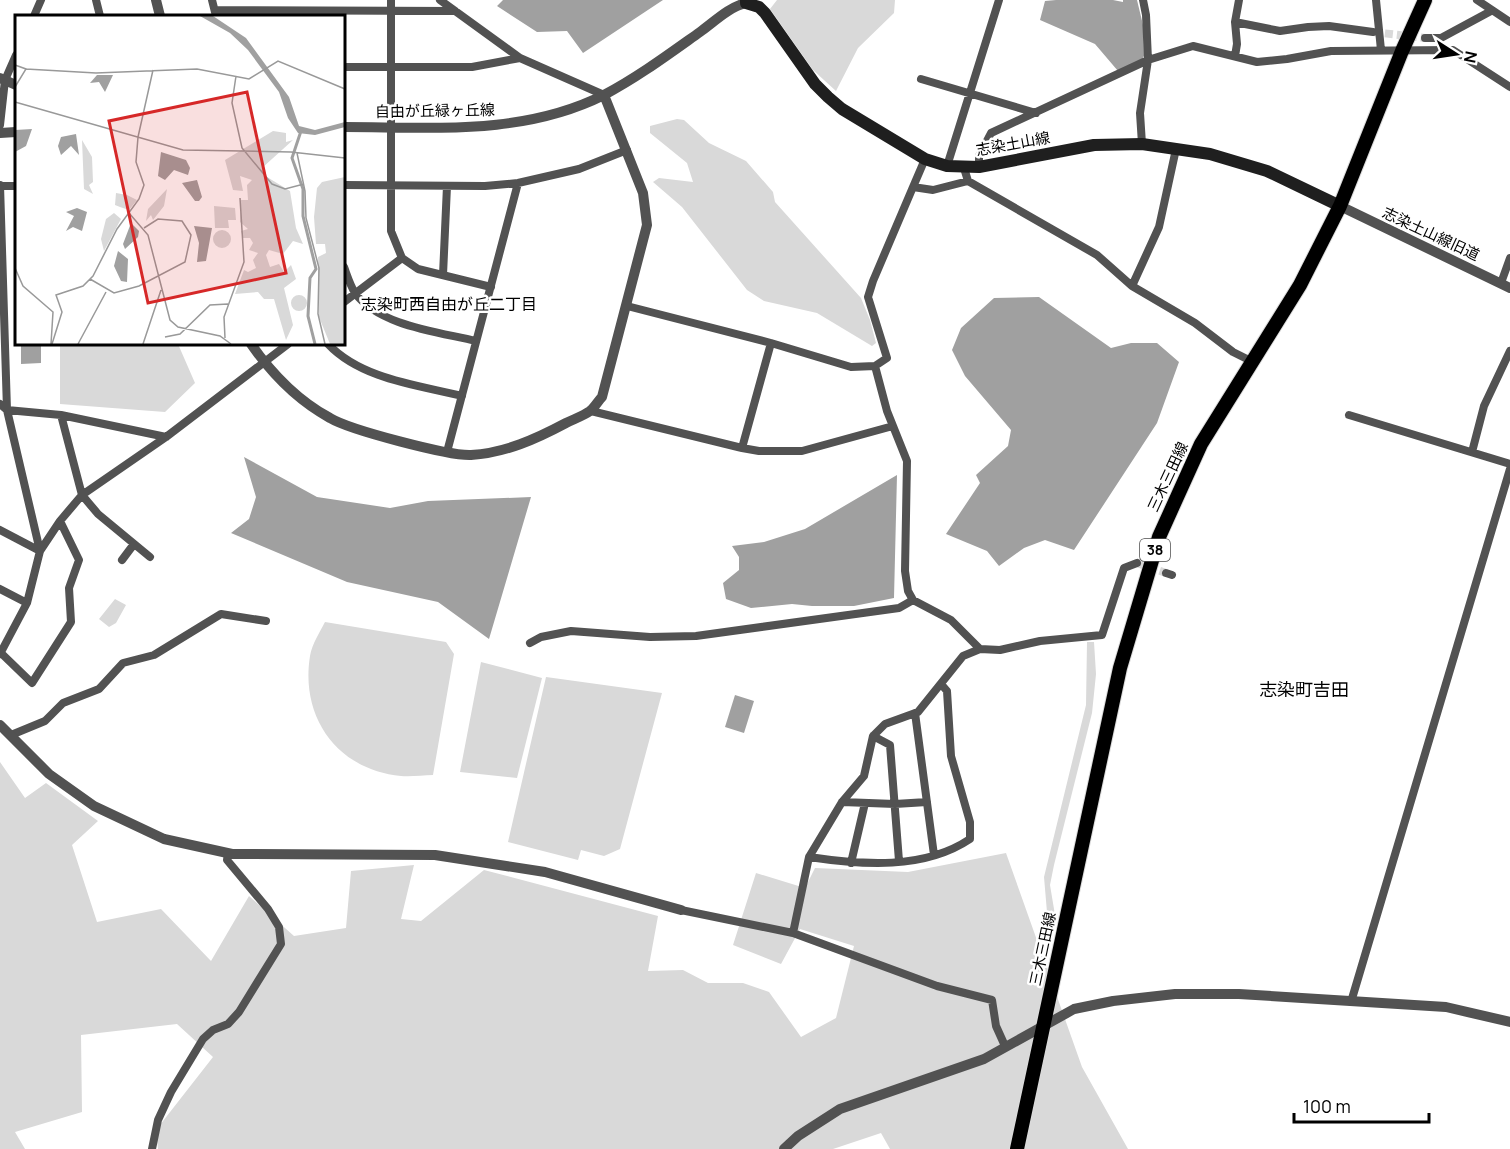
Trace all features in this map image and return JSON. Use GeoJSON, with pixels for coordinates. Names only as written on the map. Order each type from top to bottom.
{"type":"FeatureCollection","features":[{"type":"Feature","properties":{"kind":"main road","name":"三木三田線"},"geometry":{"type":"LineString","coordinates":[[1017,1149],[1120,668],[1159,537],[1201,444],[1300,285],[1340,206],[1402,51],[1425,0]]}},
{"type":"Feature","properties":{"kind":"main road","name":"志染土山線"},"geometry":{"type":"LineString","coordinates":[[746,1],[759,7],[765,13],[816,84],[828,97],[842,109],[925,159],[947,166],[979,167],[1094,145],[1142,144],[1210,154],[1267,171],[1340,206]]}},
{"type":"Feature","properties":{"kind":"street"},"geometry":{"type":"LineString","coordinates":[[34,15],[41,0]]}},
{"type":"Feature","properties":{"kind":"street"},"geometry":{"type":"LineString","coordinates":[[96,0],[100,15]]}},
{"type":"Feature","properties":{"kind":"street"},"geometry":{"type":"LineString","coordinates":[[156,0],[160,15]]}},
{"type":"Feature","properties":{"kind":"street"},"geometry":{"type":"LineString","coordinates":[[213,0],[216,13],[455,11]]}},
{"type":"Feature","properties":{"kind":"street"},"geometry":{"type":"LineString","coordinates":[[391,0],[391,231],[402,258],[418,268],[491,287]]}},
{"type":"Feature","properties":{"kind":"street"},"geometry":{"type":"LineString","coordinates":[[252,345],[264,362],[296,396],[332,420],[369,433],[447,452],[468,455],[501,451],[544,435],[591,411],[602,397],[647,225],[643,193],[627,150],[604,95],[520,58],[440,0]]}},
{"type":"Feature","properties":{"kind":"street"},"geometry":{"type":"LineString","coordinates":[[947,166],[999,0]]}},
{"type":"Feature","properties":{"kind":"street"},"geometry":{"type":"LineString","coordinates":[[1142,144],[1140,113],[1148,60],[1143,0]]}},
{"type":"Feature","properties":{"kind":"street"},"geometry":{"type":"LineString","coordinates":[[1235,56],[1237,44],[1235,22],[1239,0]]}},
{"type":"Feature","properties":{"kind":"street"},"geometry":{"type":"LineString","coordinates":[[1376,0],[1382,50]]}},
{"type":"Feature","properties":{"kind":"street"},"geometry":{"type":"LineString","coordinates":[[1477,0],[1510,22]]}},
{"type":"Feature","properties":{"kind":"street","name":"自由が丘緑ヶ丘線"},"geometry":{"type":"LineString","coordinates":[[345,127],[485,127],[538,120],[604,95],[659,61],[746,1]]}},
{"type":"Feature","properties":{"kind":"street"},"geometry":{"type":"LineString","coordinates":[[1425,38],[1441,38],[1491,11]]}},
{"type":"Feature","properties":{"kind":"street"},"geometry":{"type":"LineString","coordinates":[[1235,22],[1280,31],[1329,26],[1373,32]]}},
{"type":"Feature","properties":{"kind":"street"},"geometry":{"type":"LineString","coordinates":[[979,167],[979,156],[991,133],[1148,60],[1193,46],[1257,62],[1331,51],[1454,50],[1510,87]]}},
{"type":"Feature","properties":{"kind":"street"},"geometry":{"type":"LineString","coordinates":[[0,125],[3,79],[15,57]]}},
{"type":"Feature","properties":{"kind":"street"},"geometry":{"type":"LineString","coordinates":[[345,67],[472,67],[520,58]]}},
{"type":"Feature","properties":{"kind":"street"},"geometry":{"type":"LineString","coordinates":[[921,79],[1036,113]]}},
{"type":"Feature","properties":{"kind":"street"},"geometry":{"type":"LineString","coordinates":[[0,133],[15,132]]}},
{"type":"Feature","properties":{"kind":"street"},"geometry":{"type":"LineString","coordinates":[[1132,286],[1159,227],[1176,149]]}},
{"type":"Feature","properties":{"kind":"street"},"geometry":{"type":"LineString","coordinates":[[345,185],[485,186],[518,183],[579,168],[627,150]]}},
{"type":"Feature","properties":{"kind":"street"},"geometry":{"type":"LineString","coordinates":[[627,306],[771,343],[851,367],[874,366],[887,358],[868,297],[873,280],[925,159]]}},
{"type":"Feature","properties":{"kind":"street"},"geometry":{"type":"LineString","coordinates":[[964,168],[968,181],[1098,255],[1132,286],[1195,323],[1233,352],[1253,362]]}},
{"type":"Feature","properties":{"kind":"street"},"geometry":{"type":"LineString","coordinates":[[913,187],[933,190],[968,181]]}},
{"type":"Feature","properties":{"kind":"street"},"geometry":{"type":"LineString","coordinates":[[447,452],[518,183]]}},
{"type":"Feature","properties":{"kind":"street"},"geometry":{"type":"LineString","coordinates":[[0,186],[2,409],[40,551]]}},
{"type":"Feature","properties":{"kind":"street"},"geometry":{"type":"LineString","coordinates":[[443,275],[447,186]]}},
{"type":"Feature","properties":{"kind":"street","name":"志染土山線旧道"},"geometry":{"type":"LineString","coordinates":[[1340,206],[1505,286]]}},
{"type":"Feature","properties":{"kind":"street"},"geometry":{"type":"LineString","coordinates":[[345,301],[402,258]]}},
{"type":"Feature","properties":{"kind":"street"},"geometry":{"type":"LineString","coordinates":[[1505,286],[1510,258]]}},
{"type":"Feature","properties":{"kind":"street"},"geometry":{"type":"LineString","coordinates":[[345,269],[356,293],[371,308],[393,321],[477,341]]}},
{"type":"Feature","properties":{"kind":"street"},"geometry":{"type":"LineString","coordinates":[[742,448],[771,343]]}},
{"type":"Feature","properties":{"kind":"street"},"geometry":{"type":"LineString","coordinates":[[60,521],[79,560],[69,588],[71,622],[32,683],[0,653],[27,603],[40,551],[60,521],[82,495],[166,437],[287,345]]}},
{"type":"Feature","properties":{"kind":"street"},"geometry":{"type":"LineString","coordinates":[[329,345],[340,356],[371,373],[462,396]]}},
{"type":"Feature","properties":{"kind":"street"},"geometry":{"type":"LineString","coordinates":[[1472,452],[1484,406],[1510,351]]}},
{"type":"Feature","properties":{"kind":"street"},"geometry":{"type":"LineString","coordinates":[[874,366],[886,411],[907,461],[905,571],[908,591],[914,600],[951,620],[980,649]]}},
{"type":"Feature","properties":{"kind":"street"},"geometry":{"type":"LineString","coordinates":[[2,409],[61,415],[166,437]]}},
{"type":"Feature","properties":{"kind":"street"},"geometry":{"type":"LineString","coordinates":[[591,411],[759,451],[802,452],[892,426]]}},
{"type":"Feature","properties":{"kind":"street"},"geometry":{"type":"LineString","coordinates":[[61,415],[82,495],[98,514],[150,557]]}},
{"type":"Feature","properties":{"kind":"street"},"geometry":{"type":"LineString","coordinates":[[1349,415],[1510,464]]}},
{"type":"Feature","properties":{"kind":"street"},"geometry":{"type":"LineString","coordinates":[[1351,1002],[1510,469]]}},
{"type":"Feature","properties":{"kind":"street"},"geometry":{"type":"LineString","coordinates":[[0,530],[40,551]]}},
{"type":"Feature","properties":{"kind":"street"},"geometry":{"type":"LineString","coordinates":[[122,560],[134,544]]}},
{"type":"Feature","properties":{"kind":"street"},"geometry":{"type":"LineString","coordinates":[[793,933],[809,857],[842,802],[864,776],[873,736],[885,724],[915,713],[963,656],[980,649],[1000,650],[1040,641],[1102,635],[1124,568],[1137,563]]}},
{"type":"Feature","properties":{"kind":"street"},"geometry":{"type":"LineString","coordinates":[[0,589],[27,603]]}},
{"type":"Feature","properties":{"kind":"street"},"geometry":{"type":"LineString","coordinates":[[530,643],[541,637],[571,631],[650,637],[696,636],[899,608],[914,600]]}},
{"type":"Feature","properties":{"kind":"street"},"geometry":{"type":"LineString","coordinates":[[11,735],[45,721],[63,703],[99,689],[123,663],[154,655],[221,614],[266,621]]}},
{"type":"Feature","properties":{"kind":"street"},"geometry":{"type":"LineString","coordinates":[[809,857],[851,863],[899,861],[934,855],[957,848],[970,839],[970,822],[951,756],[947,691],[940,684]]}},
{"type":"Feature","properties":{"kind":"street"},"geometry":{"type":"LineString","coordinates":[[915,713],[934,855]]}},
{"type":"Feature","properties":{"kind":"street"},"geometry":{"type":"LineString","coordinates":[[0,725],[50,774],[94,806],[164,839],[228,853],[435,855],[545,872],[681,909],[793,933],[937,986],[992,1000],[996,1026],[1005,1046]]}},
{"type":"Feature","properties":{"kind":"street"},"geometry":{"type":"LineString","coordinates":[[873,736],[890,745],[899,861]]}},
{"type":"Feature","properties":{"kind":"street"},"geometry":{"type":"LineString","coordinates":[[842,802],[894,804],[927,802]]}},
{"type":"Feature","properties":{"kind":"street"},"geometry":{"type":"LineString","coordinates":[[851,863],[865,803]]}},
{"type":"Feature","properties":{"kind":"street"},"geometry":{"type":"LineString","coordinates":[[152,1149],[158,1120],[171,1092],[203,1039],[213,1030],[228,1024],[239,1012],[281,944],[279,927],[268,909],[227,861],[228,853]]}},
{"type":"Feature","properties":{"kind":"street"},"geometry":{"type":"LineString","coordinates":[[784,1149],[798,1136],[840,1109],[984,1059],[1074,1009],[1113,1001],[1175,994],[1239,994],[1446,1007],[1510,1022]]}},
{"type":"Feature","properties":{"kind":"shaded area"},"geometry":{"type":"Polygon","coordinates":[[[503,0],[663,0],[583,53],[567,31],[537,32],[497,6],[503,0]]]}},
{"type":"Feature","properties":{"kind":"shaded area"},"geometry":{"type":"Polygon","coordinates":[[[777,0],[895,0],[894,13],[858,48],[836,91],[813,70],[770,9],[777,0]]]}},
{"type":"Feature","properties":{"kind":"shaded area"},"geometry":{"type":"Polygon","coordinates":[[[1123,0],[1137,0],[1143,25],[1144,56],[1118,71],[1095,44],[1040,20],[1045,1],[1123,2],[1123,0]]]}},
{"type":"Feature","properties":{"kind":"shaded area"},"geometry":{"type":"Polygon","coordinates":[[[677,119],[684,120],[709,143],[746,161],[773,192],[775,202],[861,298],[876,343],[872,346],[817,313],[764,301],[747,290],[682,207],[653,182],[659,178],[693,182],[687,163],[650,133],[650,126],[677,119]]]}},
{"type":"Feature","properties":{"kind":"shaded area"},"geometry":{"type":"Polygon","coordinates":[[[1039,297],[1111,348],[1131,343],[1157,343],[1179,362],[1157,423],[1074,550],[1045,540],[1024,548],[999,566],[987,551],[946,534],[980,483],[976,475],[1008,446],[1011,430],[965,376],[952,350],[961,328],[994,298],[1039,297]]]}},
{"type":"Feature","properties":{"kind":"shaded area"},"geometry":{"type":"Polygon","coordinates":[[[21,345],[41,345],[41,363],[21,364],[21,345]]]}},
{"type":"Feature","properties":{"kind":"shaded area"},"geometry":{"type":"Polygon","coordinates":[[[60,345],[178,345],[195,383],[165,412],[60,404],[60,345]]]}},
{"type":"Feature","properties":{"kind":"shaded area"},"geometry":{"type":"Polygon","coordinates":[[[244,457],[317,497],[390,508],[428,501],[531,497],[489,639],[438,602],[347,582],[231,533],[249,519],[256,497],[244,457]]]}},
{"type":"Feature","properties":{"kind":"shaded area"},"geometry":{"type":"Polygon","coordinates":[[[897,475],[894,598],[854,606],[792,604],[751,608],[726,599],[723,583],[739,570],[739,557],[732,546],[764,542],[805,529],[897,475]]]}},
{"type":"Feature","properties":{"kind":"shaded area"},"geometry":{"type":"Polygon","coordinates":[[[115,599],[126,605],[116,623],[109,627],[99,619],[115,599]]]}},
{"type":"Feature","properties":{"kind":"shaded area"},"geometry":{"type":"Polygon","coordinates":[[[325,622],[446,642],[454,654],[433,775],[405,776],[379,772],[342,752],[328,737],[318,720],[311,700],[308,679],[311,652],[325,622]]]}},
{"type":"Feature","properties":{"kind":"shaded area"},"geometry":{"type":"Polygon","coordinates":[[[1087,642],[1094,642],[1096,674],[1092,713],[1054,865],[1050,885],[1055,915],[1048,924],[1044,877],[1086,705],[1087,642]]]}},
{"type":"Feature","properties":{"kind":"shaded area"},"geometry":{"type":"Polygon","coordinates":[[[481,662],[542,678],[517,778],[460,772],[481,662]]]}},
{"type":"Feature","properties":{"kind":"shaded area"},"geometry":{"type":"Polygon","coordinates":[[[546,677],[662,693],[620,849],[604,856],[581,850],[578,860],[508,842],[546,677]]]}},
{"type":"Feature","properties":{"kind":"shaded area"},"geometry":{"type":"Polygon","coordinates":[[[735,695],[754,701],[744,733],[725,727],[735,695]]]}},
{"type":"Feature","properties":{"kind":"shaded area"},"geometry":{"type":"Polygon","coordinates":[[[0,762],[25,798],[46,783],[98,821],[72,845],[97,922],[161,909],[211,961],[249,896],[294,936],[346,928],[351,871],[414,865],[401,919],[421,921],[484,870],[658,916],[648,971],[683,970],[708,983],[743,983],[769,992],[801,1037],[836,1018],[854,946],[800,929],[781,964],[733,945],[756,873],[805,888],[815,868],[908,872],[1006,853],[1082,1067],[1128,1149],[890,1149],[881,1133],[833,1149],[158,1149],[156,1130],[213,1057],[177,1024],[81,1035],[82,1112],[15,1132],[25,1149],[0,1149],[0,762]]]}},
{"type":"Feature","properties":{"kind":"tunnel"},"geometry":{"type":"LineString","coordinates":[[1373,32],[1425,38]]}},
{"type":"Feature","properties":{"kind":"tunnel"},"geometry":{"type":"LineString","coordinates":[[1137,563],[1166,573]]}},
{"type":"Feature","properties":{"kind":"district","name":"志染町西自由が丘二丁目"},"geometry":{"type":"Point","coordinates":[449,304]}},
{"type":"Feature","properties":{"kind":"district","name":"志染町吉田"},"geometry":{"type":"Point","coordinates":[1304,690]}}]}
